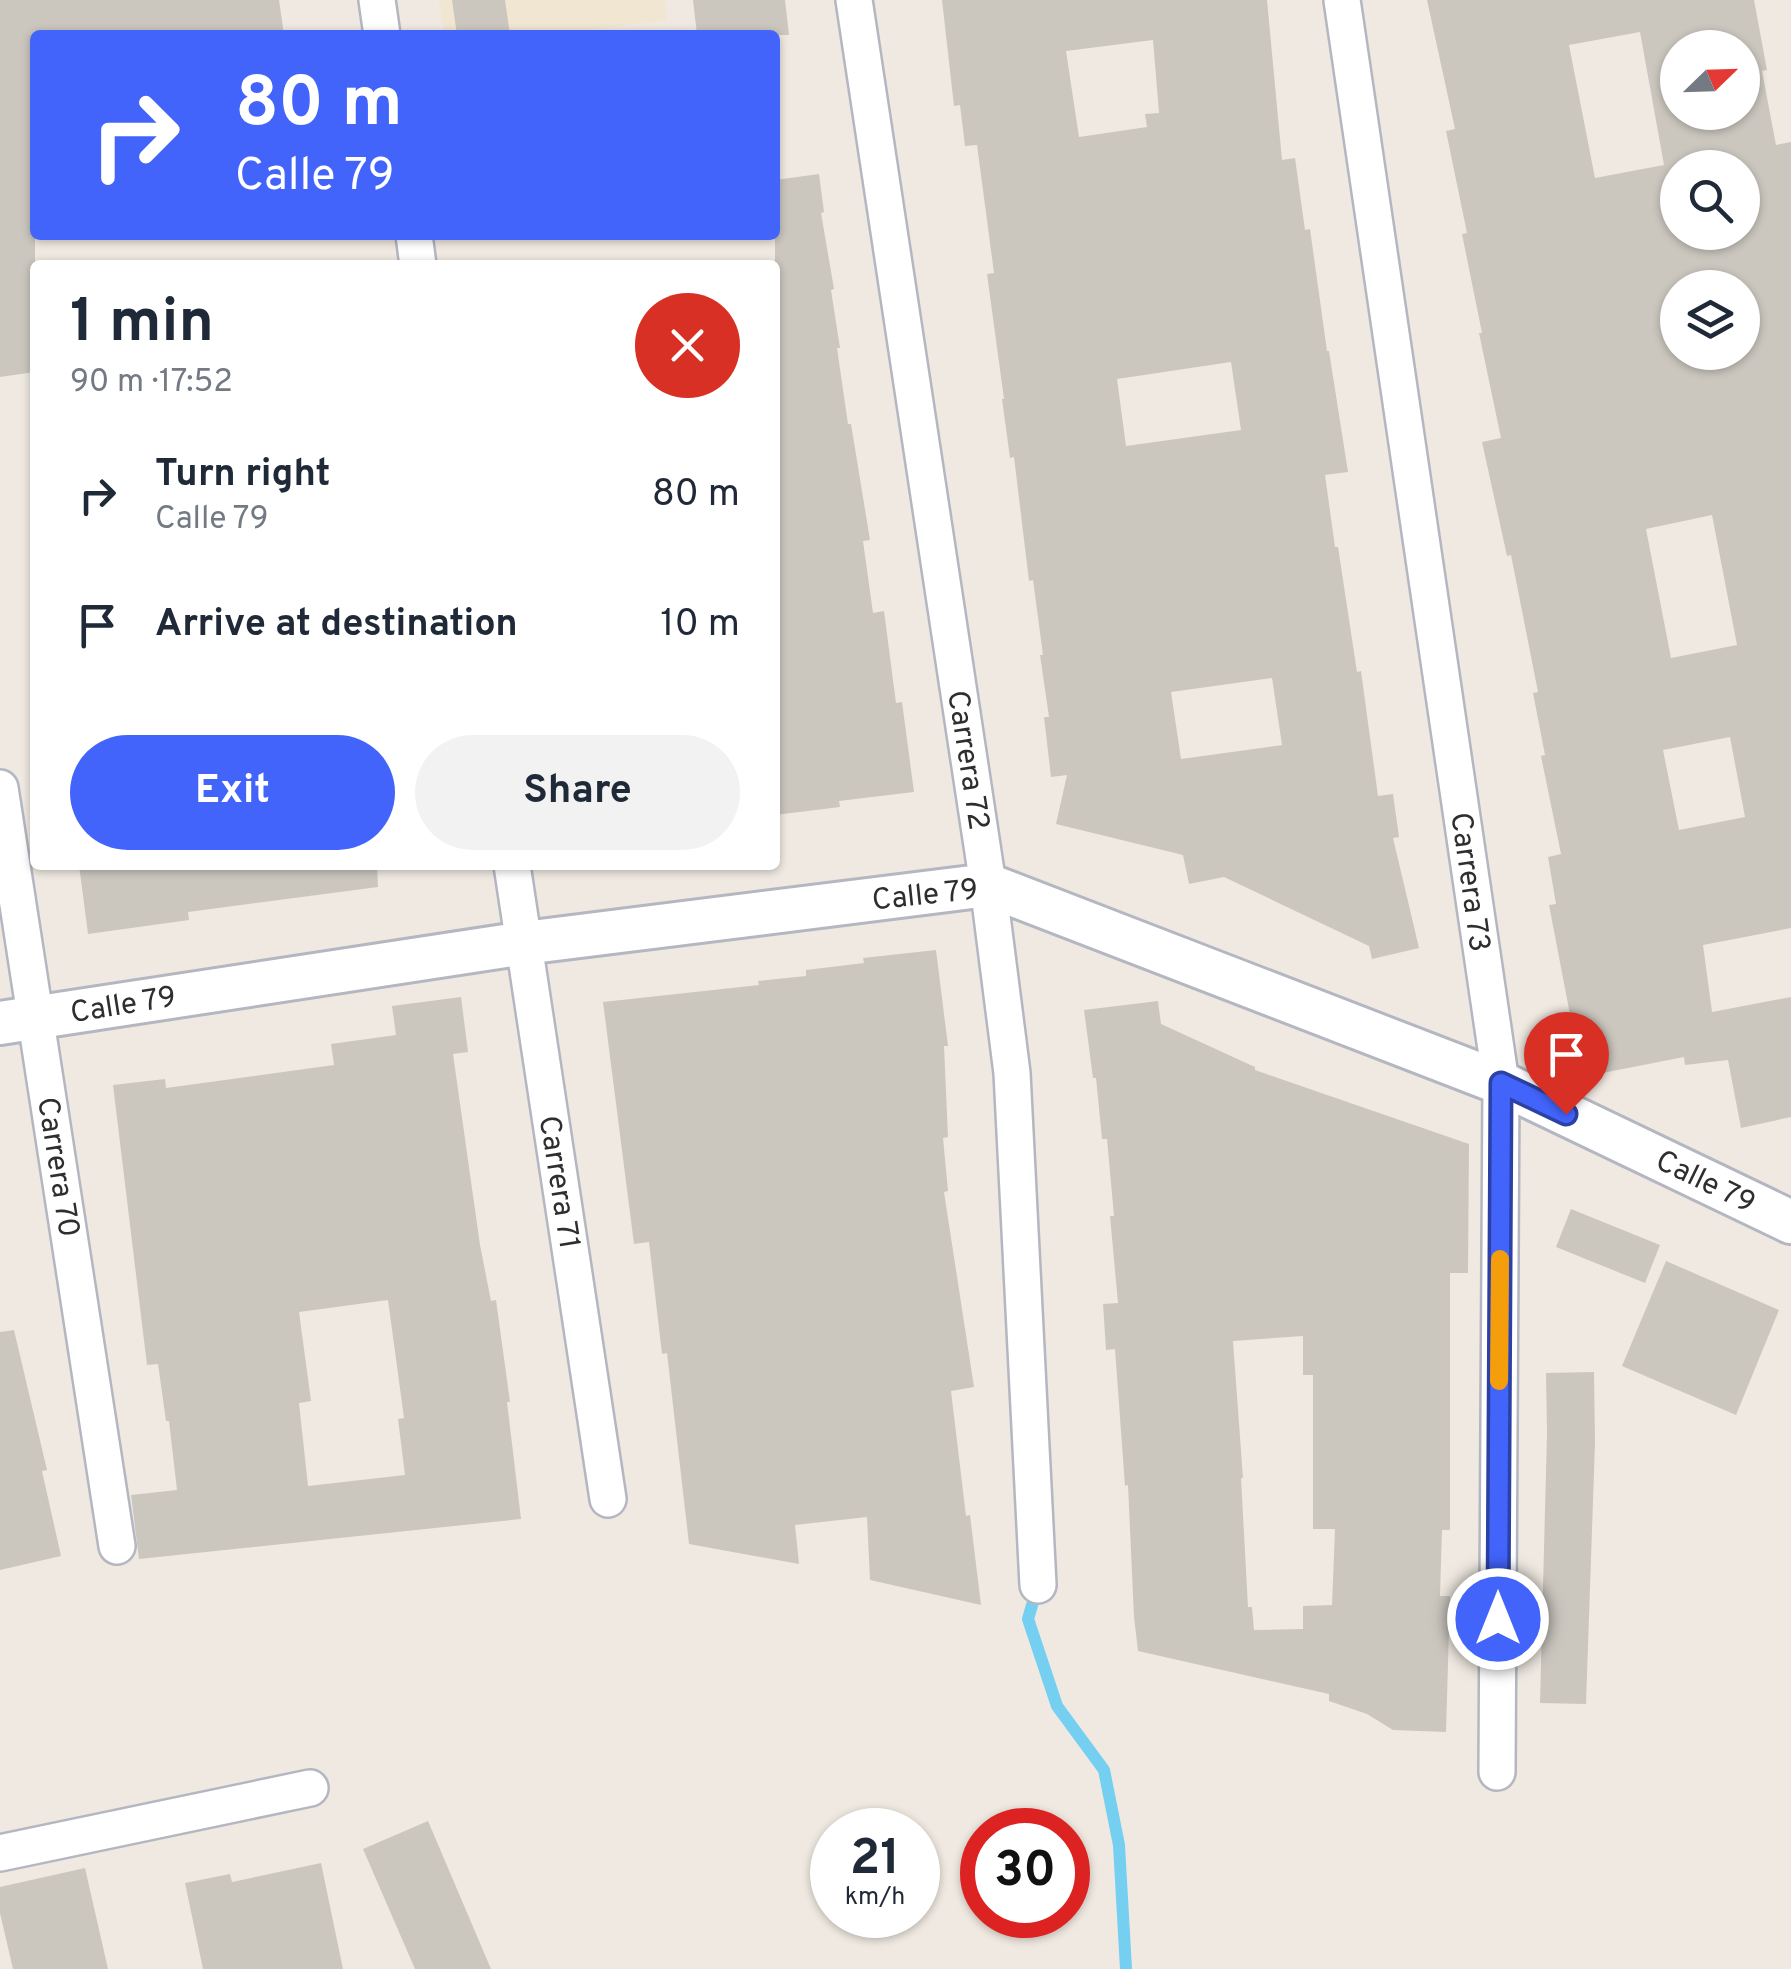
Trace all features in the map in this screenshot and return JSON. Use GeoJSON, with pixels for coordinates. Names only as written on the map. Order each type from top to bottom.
{"type":"FeatureCollection","features":[{"type":"Feature","properties":{"kind":"street"},"geometry":{"type":"LineString","coordinates":[[377,0],[381,30]]}},
{"type":"Feature","properties":{"kind":"street","name":"Carrera 72"},"geometry":{"type":"LineString","coordinates":[[854,0],[988,885],[1012,1073],[1038,1586]]}},
{"type":"Feature","properties":{"kind":"street","name":"Carrera 73"},"geometry":{"type":"LineString","coordinates":[[1342,0],[1501,1083],[1497,1772]]}},
{"type":"Feature","properties":{"kind":"street","name":"Carrera 70"},"geometry":{"type":"LineString","coordinates":[[0,788],[18,1020],[117,1546]]}},
{"type":"Feature","properties":{"kind":"street","name":"Carrera 71"},"geometry":{"type":"LineString","coordinates":[[513,870],[608,1498]]}},
{"type":"Feature","properties":{"kind":"street","name":"Calle 79"},"geometry":{"type":"LineString","coordinates":[[18,1020],[524,943],[988,885],[1501,1083],[1791,1222]]}},
{"type":"Feature","properties":{"kind":"street"},"geometry":{"type":"LineString","coordinates":[[0,1852],[310,1788]]}},
{"type":"Feature","properties":{"kind":"shaded area"},"geometry":{"type":"Polygon","coordinates":[[[439,0],[664,0],[667,20],[588,30],[443,30],[439,0]]]}},
{"type":"Feature","properties":{"kind":"building"},"geometry":{"type":"Polygon","coordinates":[[[0,0],[279,0],[283,30],[30,30],[30,240],[35,240],[35,260],[30,260],[30,373],[0,377],[0,0]]]}},
{"type":"Feature","properties":{"kind":"building"},"geometry":{"type":"Polygon","coordinates":[[[452,0],[505,0],[509,30],[456,30],[452,0]]]}},
{"type":"Feature","properties":{"kind":"building"},"geometry":{"type":"Polygon","coordinates":[[[693,0],[785,0],[789,35],[780,35],[780,30],[696,30],[693,0]]]}},
{"type":"Feature","properties":{"kind":"building"},"geometry":{"type":"Polygon","coordinates":[[[942,0],[1267,0],[1282,160],[1295,158],[1348,472],[1325,475],[1335,547],[1357,672],[1361,671],[1378,796],[1393,794],[1399,837],[1393,838],[1419,948],[1372,959],[1369,946],[1224,877],[1189,884],[1183,855],[1056,824],[1067,775],[1051,777],[1044,717],[1049,717],[1043,655],[1002,399],[987,274],[994,273],[977,145],[965,146],[960,105],[954,106],[942,0]],[[1153,40],[1066,51],[1079,137],[1147,127],[1145,114],[1159,113],[1153,40]],[[1231,362],[1117,379],[1126,446],[1241,430],[1231,362]],[[1272,678],[1171,692],[1181,759],[1282,745],[1272,678]]]}},
{"type":"Feature","properties":{"kind":"building"},"geometry":{"type":"Polygon","coordinates":[[[1427,0],[1754,0],[1760,30],[1660,30],[1660,130],[1760,130],[1760,32],[1767,70],[1762,71],[1776,145],[1791,142],[1791,928],[1703,945],[1712,1012],[1791,997],[1791,1117],[1741,1128],[1728,1060],[1685,1065],[1684,1057],[1582,1077],[1549,905],[1556,904],[1548,857],[1561,854],[1541,756],[1545,755],[1533,693],[1538,692],[1511,555],[1507,556],[1482,442],[1501,438],[1479,333],[1462,234],[1467,233],[1446,131],[1455,129],[1427,0]],[[1640,32],[1569,45],[1595,178],[1660,166],[1660,250],[1760,250],[1760,150],[1661,150],[1640,32]],[[1712,515],[1646,529],[1671,658],[1737,645],[1712,515]],[[1730,737],[1663,750],[1679,830],[1745,817],[1730,737]]]}},
{"type":"Feature","properties":{"kind":"building"},"geometry":{"type":"Polygon","coordinates":[[[819,174],[824,212],[821,213],[834,289],[831,290],[837,348],[870,540],[863,541],[873,613],[884,611],[896,703],[902,702],[914,792],[839,801],[840,807],[780,814],[780,260],[775,260],[775,240],[780,240],[780,179],[819,174]]]}},
{"type":"Feature","properties":{"kind":"building"},"geometry":{"type":"Polygon","coordinates":[[[80,870],[377,870],[378,887],[188,912],[189,920],[88,934],[80,870]]]}},
{"type":"Feature","properties":{"kind":"building"},"geometry":{"type":"Polygon","coordinates":[[[936,950],[948,1046],[944,1046],[948,1137],[943,1138],[948,1191],[944,1192],[974,1387],[951,1391],[981,1605],[870,1580],[867,1517],[795,1525],[799,1564],[689,1544],[667,1353],[662,1354],[649,1242],[634,1244],[603,1002],[759,985],[758,981],[806,976],[806,970],[864,963],[863,958],[936,950]]]}},
{"type":"Feature","properties":{"kind":"building"},"geometry":{"type":"Polygon","coordinates":[[[461,997],[468,1052],[453,1054],[480,1245],[491,1301],[496,1300],[521,1519],[139,1559],[131,1495],[177,1490],[158,1364],[147,1365],[113,1085],[165,1079],[166,1088],[334,1065],[331,1044],[396,1035],[392,1006],[461,997]],[[388,1300],[299,1312],[311,1401],[299,1403],[308,1486],[405,1475],[398,1419],[404,1418],[388,1300]]]}},
{"type":"Feature","properties":{"kind":"building"},"geometry":{"type":"Polygon","coordinates":[[[1158,1001],[1161,1024],[1255,1070],[1469,1144],[1468,1273],[1450,1273],[1450,1530],[1442,1530],[1440,1596],[1450,1596],[1446,1732],[1393,1730],[1367,1714],[1329,1701],[1329,1694],[1138,1651],[1115,1349],[1106,1350],[1103,1304],[1118,1303],[1110,1216],[1114,1216],[1107,1139],[1102,1139],[1084,1010],[1158,1001]],[[1303,1336],[1233,1341],[1248,1607],[1252,1607],[1254,1630],[1303,1629],[1303,1606],[1332,1605],[1335,1529],[1313,1529],[1313,1375],[1303,1375],[1303,1336]]]}},
{"type":"Feature","properties":{"kind":"building"},"geometry":{"type":"Polygon","coordinates":[[[1571,1209],[1660,1245],[1645,1283],[1556,1247],[1571,1209]]]}},
{"type":"Feature","properties":{"kind":"building"},"geometry":{"type":"Polygon","coordinates":[[[1666,1261],[1779,1310],[1736,1415],[1622,1366],[1666,1261]]]}},
{"type":"Feature","properties":{"kind":"building"},"geometry":{"type":"Polygon","coordinates":[[[14,1330],[47,1470],[42,1471],[61,1556],[0,1570],[0,1332],[14,1330]]]}},
{"type":"Feature","properties":{"kind":"building"},"geometry":{"type":"Polygon","coordinates":[[[1594,1372],[1586,1704],[1540,1703],[1546,1373],[1594,1372]]]}},
{"type":"Feature","properties":{"kind":"building"},"geometry":{"type":"Polygon","coordinates":[[[428,1821],[491,1969],[415,1969],[363,1849],[428,1821]]]}},
{"type":"Feature","properties":{"kind":"building"},"geometry":{"type":"Polygon","coordinates":[[[321,1863],[343,1969],[203,1969],[185,1883],[230,1874],[232,1882],[321,1863]]]}},
{"type":"Feature","properties":{"kind":"building"},"geometry":{"type":"Polygon","coordinates":[[[85,1868],[108,1969],[13,1969],[0,1913],[0,1887],[85,1868]]]}},
{"type":"Feature","properties":{"kind":"waterway"},"geometry":{"type":"LineString","coordinates":[[1037,1588],[1028,1619],[1057,1706],[1104,1770],[1119,1845],[1126,1969]]}},
{"type":"Feature","properties":{"kind":"slow traffic"},"geometry":{"type":"LineString","coordinates":[[1499,1381],[1500,1259]]}},
{"type":"Feature","properties":{"kind":"route"},"geometry":{"type":"LineString","coordinates":[[1498,1619],[1501,1083],[1566,1114]]}}]}
